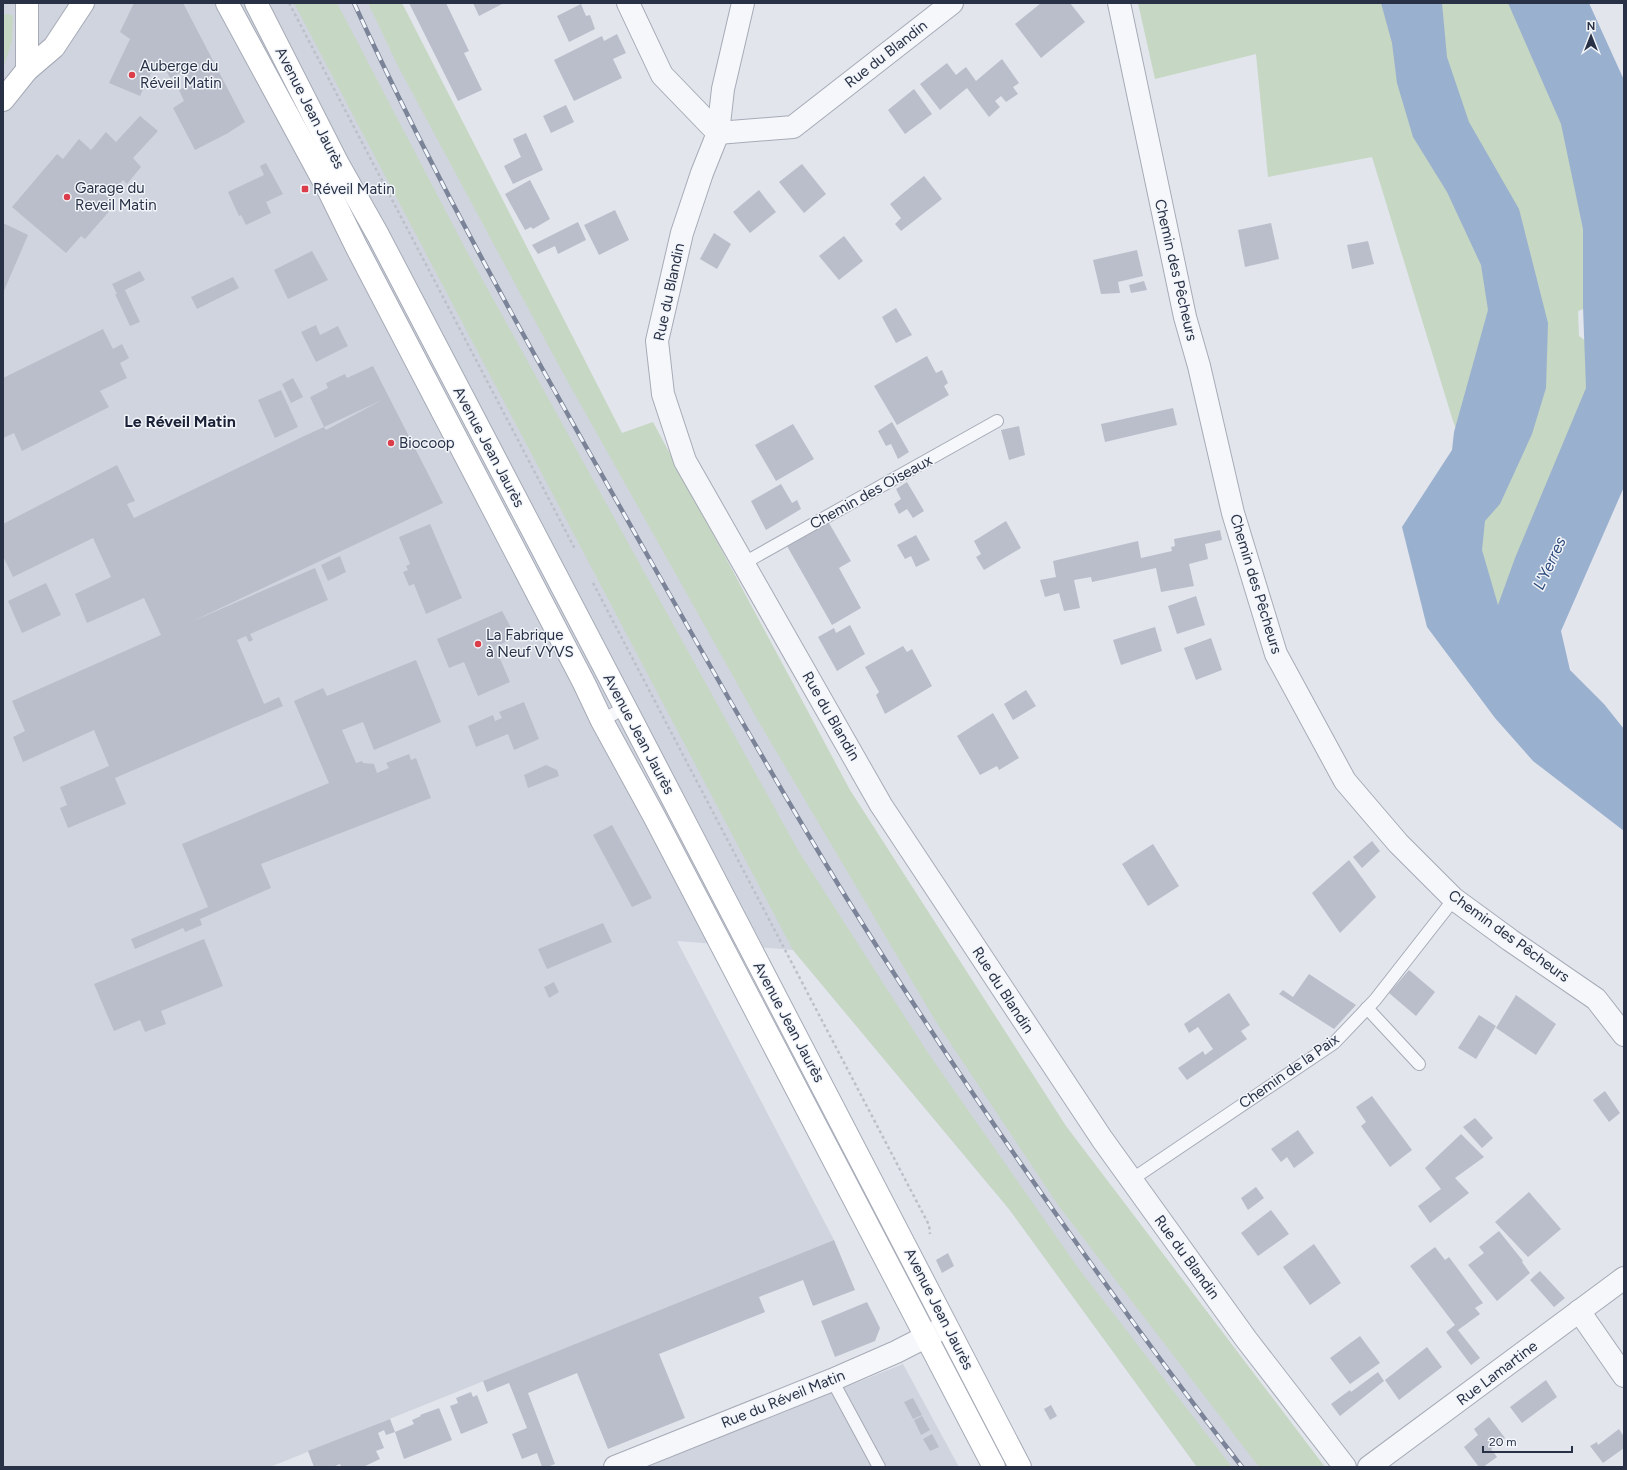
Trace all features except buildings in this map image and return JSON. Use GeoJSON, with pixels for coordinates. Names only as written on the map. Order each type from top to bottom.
{"type":"FeatureCollection","features":[{"type":"Feature","properties":{"kind":"main road"},"geometry":{"type":"LineString","coordinates":[[27,3],[27,70]]}},
{"type":"Feature","properties":{"kind":"main road"},"geometry":{"type":"LineString","coordinates":[[3,100],[27,70],[54,47],[83,3]]}},
{"type":"Feature","properties":{"kind":"main road"},"geometry":{"type":"LineString","coordinates":[[227,3],[329,191],[356,246],[584,683],[602,721],[657,822],[994,1467]]}},
{"type":"Feature","properties":{"kind":"main road","name":"Avenue Jean Jaurès"},"geometry":{"type":"LineString","coordinates":[[256,3],[338,164],[385,249],[625,706],[1020,1467]]}},
{"type":"Feature","properties":{"kind":"street"},"geometry":{"type":"LineString","coordinates":[[628,3],[662,75],[718,133]]}},
{"type":"Feature","properties":{"kind":"street"},"geometry":{"type":"LineString","coordinates":[[718,133],[723,89],[743,3]]}},
{"type":"Feature","properties":{"kind":"street","name":"Rue du Blandin"},"geometry":{"type":"LineString","coordinates":[[952,3],[793,127],[718,133],[702,173],[682,233],[657,341],[663,394],[685,461],[881,805],[1102,1140],[1246,1339],[1345,1467]]}},
{"type":"Feature","properties":{"kind":"street","name":"Chemin des Pêcheurs"},"geometry":{"type":"LineString","coordinates":[[1119,3],[1185,317],[1199,366],[1233,514],[1276,654],[1345,781],[1398,843],[1454,899],[1510,940],[1596,999],[1624,1035]]}},
{"type":"Feature","properties":{"kind":"street","name":"Rue Lamartine"},"geometry":{"type":"LineString","coordinates":[[1369,1467],[1624,1278]]}},
{"type":"Feature","properties":{"kind":"street"},"geometry":{"type":"LineString","coordinates":[[1579,1311],[1624,1376]]}},
{"type":"Feature","properties":{"kind":"street","name":"Rue du Réveil Matin"},"geometry":{"type":"LineString","coordinates":[[615,1467],[832,1380],[948,1326]]}},
{"type":"Feature","properties":{"kind":"lane","name":"Chemin des Oiseaux"},"geometry":{"type":"LineString","coordinates":[[744,563],[998,421]]}},
{"type":"Feature","properties":{"kind":"lane"},"geometry":{"type":"LineString","coordinates":[[602,721],[625,706]]}},
{"type":"Feature","properties":{"kind":"lane","name":"Chemin de la Paix"},"geometry":{"type":"LineString","coordinates":[[1131,1180],[1334,1043],[1367,1008],[1454,899]]}},
{"type":"Feature","properties":{"kind":"lane"},"geometry":{"type":"LineString","coordinates":[[1367,1008],[1419,1064]]}},
{"type":"Feature","properties":{"kind":"lane"},"geometry":{"type":"LineString","coordinates":[[832,1380],[879,1467]]}},
{"type":"Feature","properties":{"kind":"shaded area"},"geometry":{"type":"Polygon","coordinates":[[[3,3],[401,3],[614,420],[970,1009],[1309,1467],[1197,1467],[1009,1209],[793,950],[677,941],[834,1240],[270,1467],[3,1467],[3,3]]]}},
{"type":"Feature","properties":{"kind":"shaded area"},"geometry":{"type":"Polygon","coordinates":[[[903,1364],[959,1467],[647,1467],[903,1364]]]}},
{"type":"Feature","properties":{"kind":"green space"},"geometry":{"type":"Polygon","coordinates":[[[294,3],[337,3],[465,248],[799,852],[928,1053],[1079,1269],[1232,1467],[1197,1467],[1009,1209],[793,950],[294,3]]]}},
{"type":"Feature","properties":{"kind":"green space"},"geometry":{"type":"Polygon","coordinates":[[[368,3],[402,3],[622,433],[653,422],[850,790],[1066,1126],[1325,1467],[1259,1467],[1058,1205],[935,1020],[756,717],[563,373],[399,68],[368,3]]]}},
{"type":"Feature","properties":{"kind":"green space"},"geometry":{"type":"Polygon","coordinates":[[[1138,3],[1394,3],[1505,303],[1465,452],[1453,421],[1372,157],[1268,177],[1256,54],[1155,79],[1138,3]]]}},
{"type":"Feature","properties":{"kind":"green space"},"geometry":{"type":"Polygon","coordinates":[[[1428,3],[1511,3],[1545,33],[1614,298],[1578,311],[1579,336],[1620,366],[1512,599],[1485,609],[1458,523],[1497,471],[1489,198],[1428,3]]]}},
{"type":"Feature","properties":{"kind":"green space"},"geometry":{"type":"Polygon","coordinates":[[[3,14],[13,15],[12,41],[3,69],[3,14]]]}},
{"type":"Feature","properties":{"kind":"water","name":"L'Yerres"},"geometry":{"type":"Polygon","coordinates":[[[1381,3],[1442,3],[1447,57],[1469,122],[1519,209],[1548,323],[1546,388],[1532,434],[1500,504],[1485,521],[1482,550],[1498,605],[1515,558],[1586,388],[1583,307],[1583,229],[1561,124],[1508,3],[1589,3],[1624,80],[1624,487],[1561,631],[1570,670],[1604,704],[1624,729],[1624,831],[1533,761],[1495,718],[1427,627],[1402,527],[1452,450],[1454,432],[1488,310],[1481,265],[1447,192],[1413,137],[1397,83],[1392,43],[1381,3]]]}},
{"type":"Feature","properties":{"kind":"railway"},"geometry":{"type":"LineString","coordinates":[[354,3],[421,143],[531,348],[718,680],[844,894],[926,1022],[1039,1190],[1110,1291],[1197,1409],[1242,1467]]}},
{"type":"Feature","properties":{"kind":"place","name":"Auberge du Réveil Matin"},"geometry":{"type":"Point","coordinates":[132,75]}},
{"type":"Feature","properties":{"kind":"place","name":"Réveil Matin"},"geometry":{"type":"Point","coordinates":[305,189]}},
{"type":"Feature","properties":{"kind":"place","name":"Garage du Reveil Matin"},"geometry":{"type":"Point","coordinates":[67,197]}},
{"type":"Feature","properties":{"kind":"place","name":"Biocoop"},"geometry":{"type":"Point","coordinates":[391,443]}},
{"type":"Feature","properties":{"kind":"place","name":"La Fabrique à Neuf VYVS"},"geometry":{"type":"Point","coordinates":[478,644]}},
{"type":"Feature","properties":{"kind":"district","name":"Le Réveil Matin"},"geometry":{"type":"Point","coordinates":[180,421]}}]}
